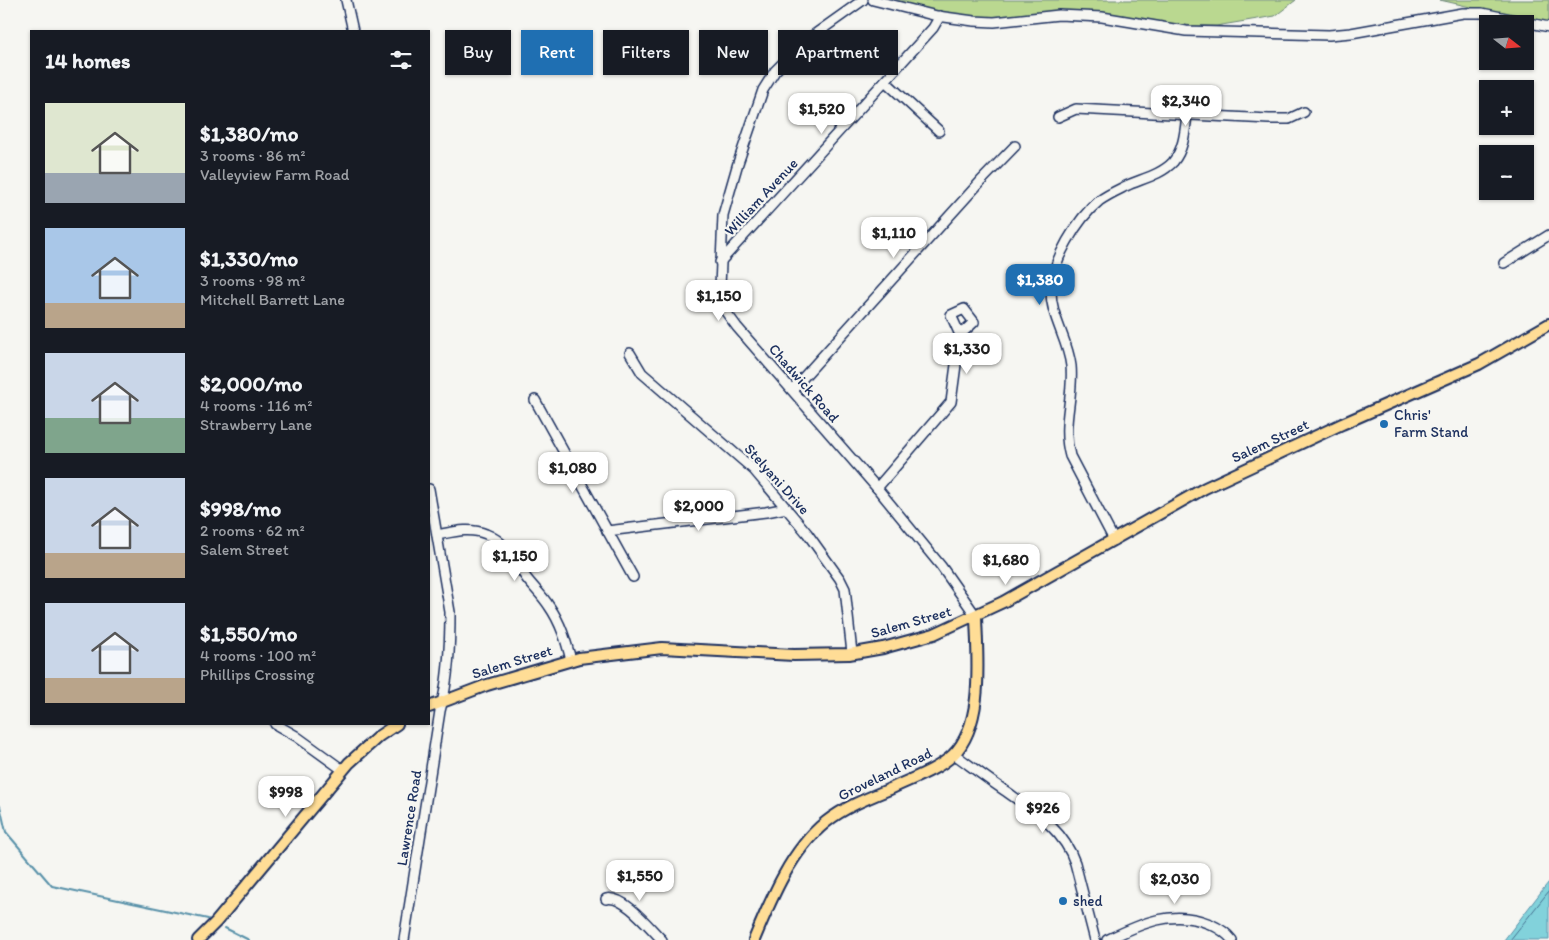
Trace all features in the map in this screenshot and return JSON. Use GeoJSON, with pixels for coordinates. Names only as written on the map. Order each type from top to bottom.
{"type":"FeatureCollection","features":[{"type":"Feature","properties":{"kind":"main road","name":"Salem Street"},"geometry":{"type":"LineString","coordinates":[[430,706],[443,700],[571,660],[662,648],[802,655],[852,653],[883,648],[934,634],[976,616],[1205,488],[1342,424],[1479,364],[1549,324]]}},
{"type":"Feature","properties":{"kind":"main road","name":"Groveland Road"},"geometry":{"type":"LineString","coordinates":[[754,940],[766,910],[797,854],[809,837],[836,815],[921,774],[954,754],[965,738],[976,702],[976,616]]}},
{"type":"Feature","properties":{"kind":"main road"},"geometry":{"type":"LineString","coordinates":[[198,940],[216,922],[343,770],[379,736],[396,725]]}},
{"type":"Feature","properties":{"kind":"street"},"geometry":{"type":"LineString","coordinates":[[346,0],[353,30]]}},
{"type":"Feature","properties":{"kind":"street","name":"Chadwick Road"},"geometry":{"type":"LineString","coordinates":[[863,0],[804,42],[775,71],[767,83],[727,198],[722,225],[720,287],[726,312],[737,327],[877,488],[941,566],[976,616]]}},
{"type":"Feature","properties":{"kind":"street"},"geometry":{"type":"LineString","coordinates":[[873,0],[940,16],[994,22],[1059,15],[1102,17],[1186,31],[1312,35],[1351,33],[1442,15],[1482,12],[1549,27]]}},
{"type":"Feature","properties":{"kind":"street","name":"William Avenue"},"geometry":{"type":"LineString","coordinates":[[720,262],[933,28],[940,16]]}},
{"type":"Feature","properties":{"kind":"street"},"geometry":{"type":"LineString","coordinates":[[885,81],[939,131]]}},
{"type":"Feature","properties":{"kind":"street"},"geometry":{"type":"LineString","coordinates":[[1058,117],[1076,109],[1288,119],[1304,112]]}},
{"type":"Feature","properties":{"kind":"street"},"geometry":{"type":"LineString","coordinates":[[1114,540],[1078,471],[1068,447],[1066,428],[1071,394],[1071,366],[1068,348],[1051,300],[1052,276],[1062,250],[1100,200],[1159,172],[1173,161],[1185,137],[1187,115]]}},
{"type":"Feature","properties":{"kind":"street"},"geometry":{"type":"LineString","coordinates":[[792,390],[1015,146]]}},
{"type":"Feature","properties":{"kind":"street"},"geometry":{"type":"LineString","coordinates":[[1504,264],[1549,235]]}},
{"type":"Feature","properties":{"kind":"street"},"geometry":{"type":"LineString","coordinates":[[877,488],[951,402],[960,335]]}},
{"type":"Feature","properties":{"kind":"street","name":"Stelyani Drive"},"geometry":{"type":"LineString","coordinates":[[630,353],[642,373],[740,456],[773,490],[827,561],[845,589],[852,653]]}},
{"type":"Feature","properties":{"kind":"street"},"geometry":{"type":"LineString","coordinates":[[535,400],[633,577]]}},
{"type":"Feature","properties":{"kind":"street","name":"Lawrence Road"},"geometry":{"type":"LineString","coordinates":[[404,940],[443,700],[446,692],[450,630],[450,612],[430,496]]}},
{"type":"Feature","properties":{"kind":"street"},"geometry":{"type":"LineString","coordinates":[[607,532],[787,508]]}},
{"type":"Feature","properties":{"kind":"street"},"geometry":{"type":"LineString","coordinates":[[436,535],[475,530],[491,536],[505,546],[528,580],[550,607],[565,636],[571,660]]}},
{"type":"Feature","properties":{"kind":"street"},"geometry":{"type":"LineString","coordinates":[[277,725],[296,736],[343,770]]}},
{"type":"Feature","properties":{"kind":"street"},"geometry":{"type":"LineString","coordinates":[[954,754],[1042,817],[1062,838],[1072,854],[1096,940]]}},
{"type":"Feature","properties":{"kind":"street"},"geometry":{"type":"LineString","coordinates":[[606,899],[611,897],[622,902],[662,940]]}},
{"type":"Feature","properties":{"kind":"street"},"geometry":{"type":"LineString","coordinates":[[1107,940],[1152,920],[1174,917],[1203,921],[1223,931],[1232,940]]}},
{"type":"Feature","properties":{"kind":"green space"},"geometry":{"type":"Polygon","coordinates":[[[890,0],[1296,0],[1275,16],[1216,26],[1195,26],[1123,19],[990,18],[937,13],[890,0]]]}},
{"type":"Feature","properties":{"kind":"green space"},"geometry":{"type":"Polygon","coordinates":[[[1440,0],[1549,0],[1549,25],[1534,22],[1534,15],[1505,15],[1440,0]]]}},
{"type":"Feature","properties":{"kind":"water"},"geometry":{"type":"Polygon","coordinates":[[[1549,882],[1549,940],[1504,940],[1544,888],[1549,882]]]}},
{"type":"Feature","properties":{"kind":"waterway"},"geometry":{"type":"LineString","coordinates":[[0,806],[6,832],[52,886],[208,919]]}},
{"type":"Feature","properties":{"kind":"waterway"},"geometry":{"type":"LineString","coordinates":[[225,928],[249,940]]}},
{"type":"Feature","properties":{"kind":"place","name":"Chris' Farm Stand"},"geometry":{"type":"Point","coordinates":[1384,424]}},
{"type":"Feature","properties":{"kind":"place","name":"shed"},"geometry":{"type":"Point","coordinates":[1063,901]}}]}
